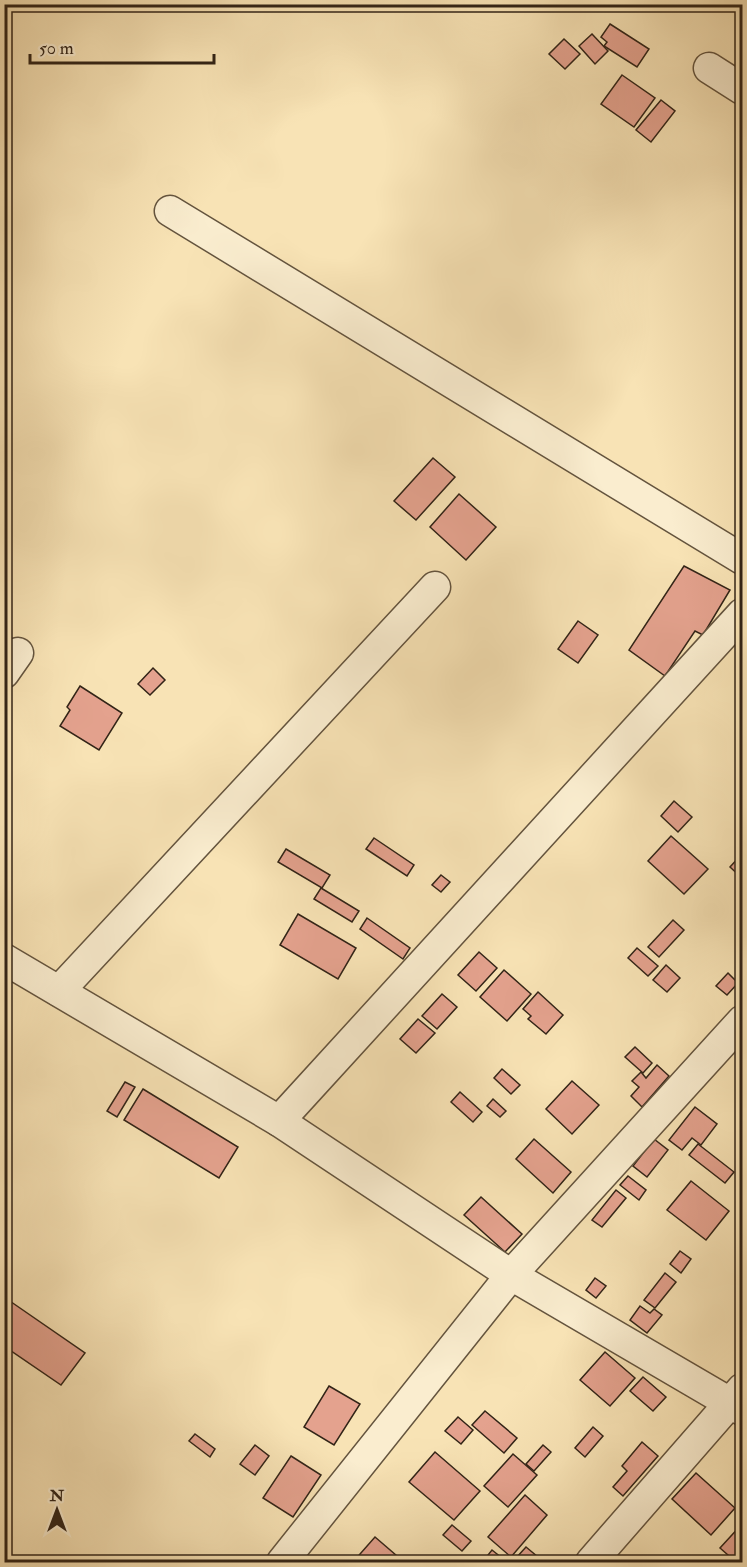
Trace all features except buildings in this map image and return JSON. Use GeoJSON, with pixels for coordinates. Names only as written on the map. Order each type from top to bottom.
{"type":"FeatureCollection","features":[{"type":"Feature","properties":{"kind":"street"},"geometry":{"type":"LineString","coordinates":[[709,68],[742,89]]}},
{"type":"Feature","properties":{"kind":"street"},"geometry":{"type":"LineString","coordinates":[[170,211],[742,559]]}},
{"type":"Feature","properties":{"kind":"street"},"geometry":{"type":"LineString","coordinates":[[59,991],[435,586]]}},
{"type":"Feature","properties":{"kind":"street"},"geometry":{"type":"LineString","coordinates":[[279,1121],[742,614]]}},
{"type":"Feature","properties":{"kind":"street"},"geometry":{"type":"LineString","coordinates":[[4,958],[279,1121],[511,1275],[738,1400],[591,1563]]}},
{"type":"Feature","properties":{"kind":"street"},"geometry":{"type":"LineString","coordinates":[[282,1563],[511,1275],[742,1021]]}}]}
